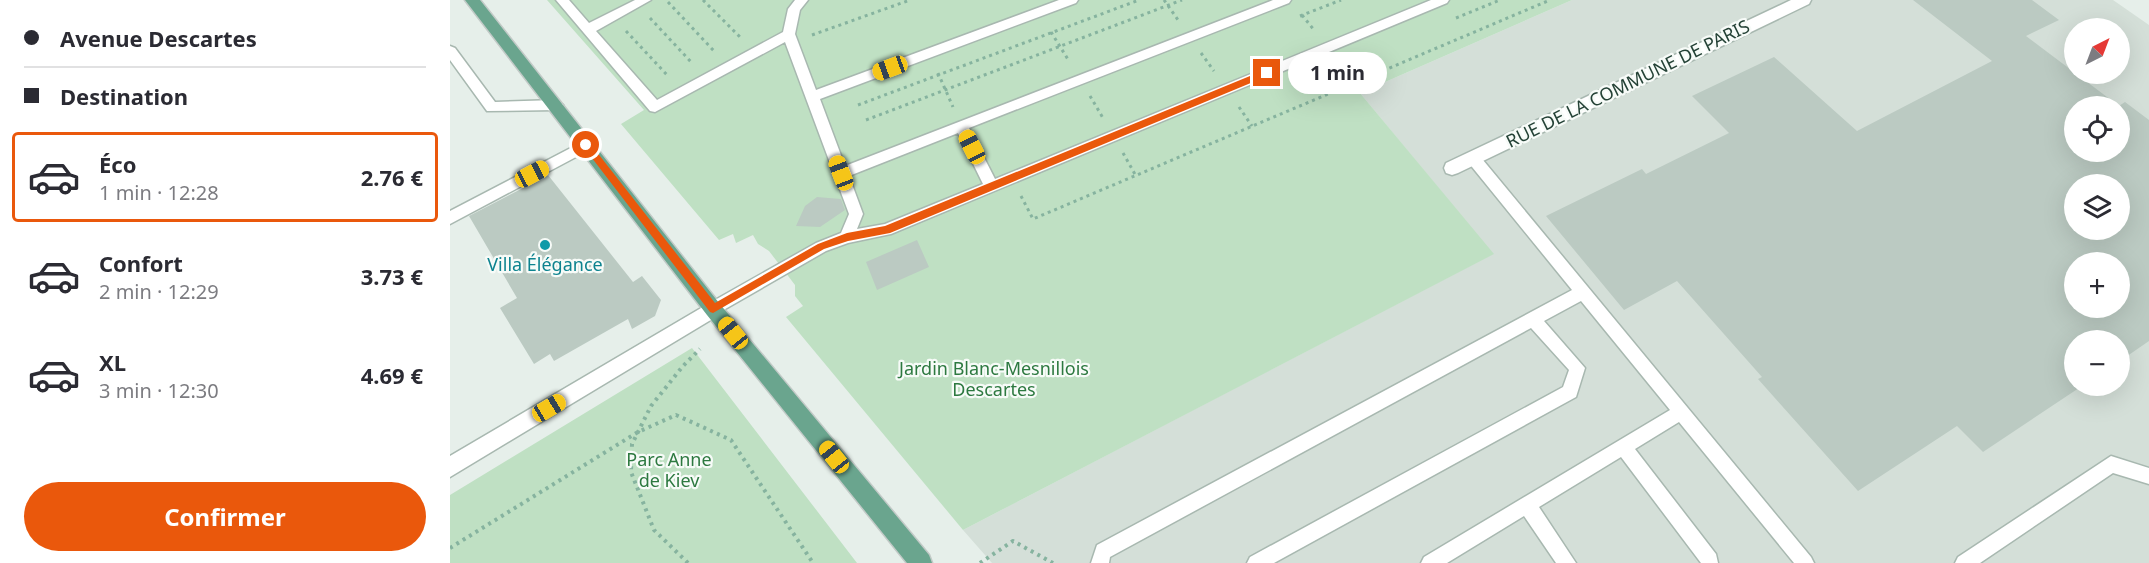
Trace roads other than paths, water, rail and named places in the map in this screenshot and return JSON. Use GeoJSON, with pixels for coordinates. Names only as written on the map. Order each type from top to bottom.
{"type":"FeatureCollection","features":[{"type":"Feature","properties":{"kind":"main road"},"geometry":{"type":"LineString","coordinates":[[472,0],[713,309],[921,563]]}},
{"type":"Feature","properties":{"kind":"street","name":"RUE DE LA COMMUNE DE PARIS"},"geometry":{"type":"LineString","coordinates":[[1452,168],[1804,0]]}},
{"type":"Feature","properties":{"kind":"street"},"geometry":{"type":"LineString","coordinates":[[450,467],[713,309]]}},
{"type":"Feature","properties":{"kind":"lane"},"geometry":{"type":"LineString","coordinates":[[562,0],[655,107],[756,52],[790,38]]}},
{"type":"Feature","properties":{"kind":"lane"},"geometry":{"type":"LineString","coordinates":[[802,0],[794,9],[790,38],[855,214],[847,237]]}},
{"type":"Feature","properties":{"kind":"lane"},"geometry":{"type":"LineString","coordinates":[[812,97],[1072,0]]}},
{"type":"Feature","properties":{"kind":"lane"},"geometry":{"type":"LineString","coordinates":[[841,173],[1285,0]]}},
{"type":"Feature","properties":{"kind":"lane"},"geometry":{"type":"LineString","coordinates":[[713,309],[821,247],[847,237],[886,230],[1443,0]]}},
{"type":"Feature","properties":{"kind":"lane"},"geometry":{"type":"LineString","coordinates":[[587,30],[641,2]]}},
{"type":"Feature","properties":{"kind":"lane"},"geometry":{"type":"LineString","coordinates":[[450,51],[492,107],[556,105]]}},
{"type":"Feature","properties":{"kind":"lane"},"geometry":{"type":"LineString","coordinates":[[962,127],[992,187]]}},
{"type":"Feature","properties":{"kind":"lane"},"geometry":{"type":"LineString","coordinates":[[450,218],[586,145]]}},
{"type":"Feature","properties":{"kind":"lane"},"geometry":{"type":"LineString","coordinates":[[1473,158],[1805,563]]}},
{"type":"Feature","properties":{"kind":"lane"},"geometry":{"type":"LineString","coordinates":[[1100,563],[1103,551],[1583,292]]}},
{"type":"Feature","properties":{"kind":"lane"},"geometry":{"type":"LineString","coordinates":[[1256,563],[1570,393],[1577,369],[1533,319]]}},
{"type":"Feature","properties":{"kind":"lane"},"geometry":{"type":"LineString","coordinates":[[1430,563],[1681,412]]}},
{"type":"Feature","properties":{"kind":"lane"},"geometry":{"type":"LineString","coordinates":[[1623,447],[1710,560]]}},
{"type":"Feature","properties":{"kind":"lane"},"geometry":{"type":"LineString","coordinates":[[1964,563],[2111,464],[2149,476]]}},
{"type":"Feature","properties":{"kind":"lane"},"geometry":{"type":"LineString","coordinates":[[1527,505],[1567,563]]}},
{"type":"Feature","properties":{"kind":"place","name":"Villa Élégance"},"geometry":{"type":"Point","coordinates":[545,245]}},
{"type":"Feature","properties":{"kind":"park label","name":"Jardin Blanc-Mesnillois Descartes"},"geometry":{"type":"Point","coordinates":[994,379]}},
{"type":"Feature","properties":{"kind":"park label","name":"Parc Anne de Kiev"},"geometry":{"type":"Point","coordinates":[669,470]}}]}
